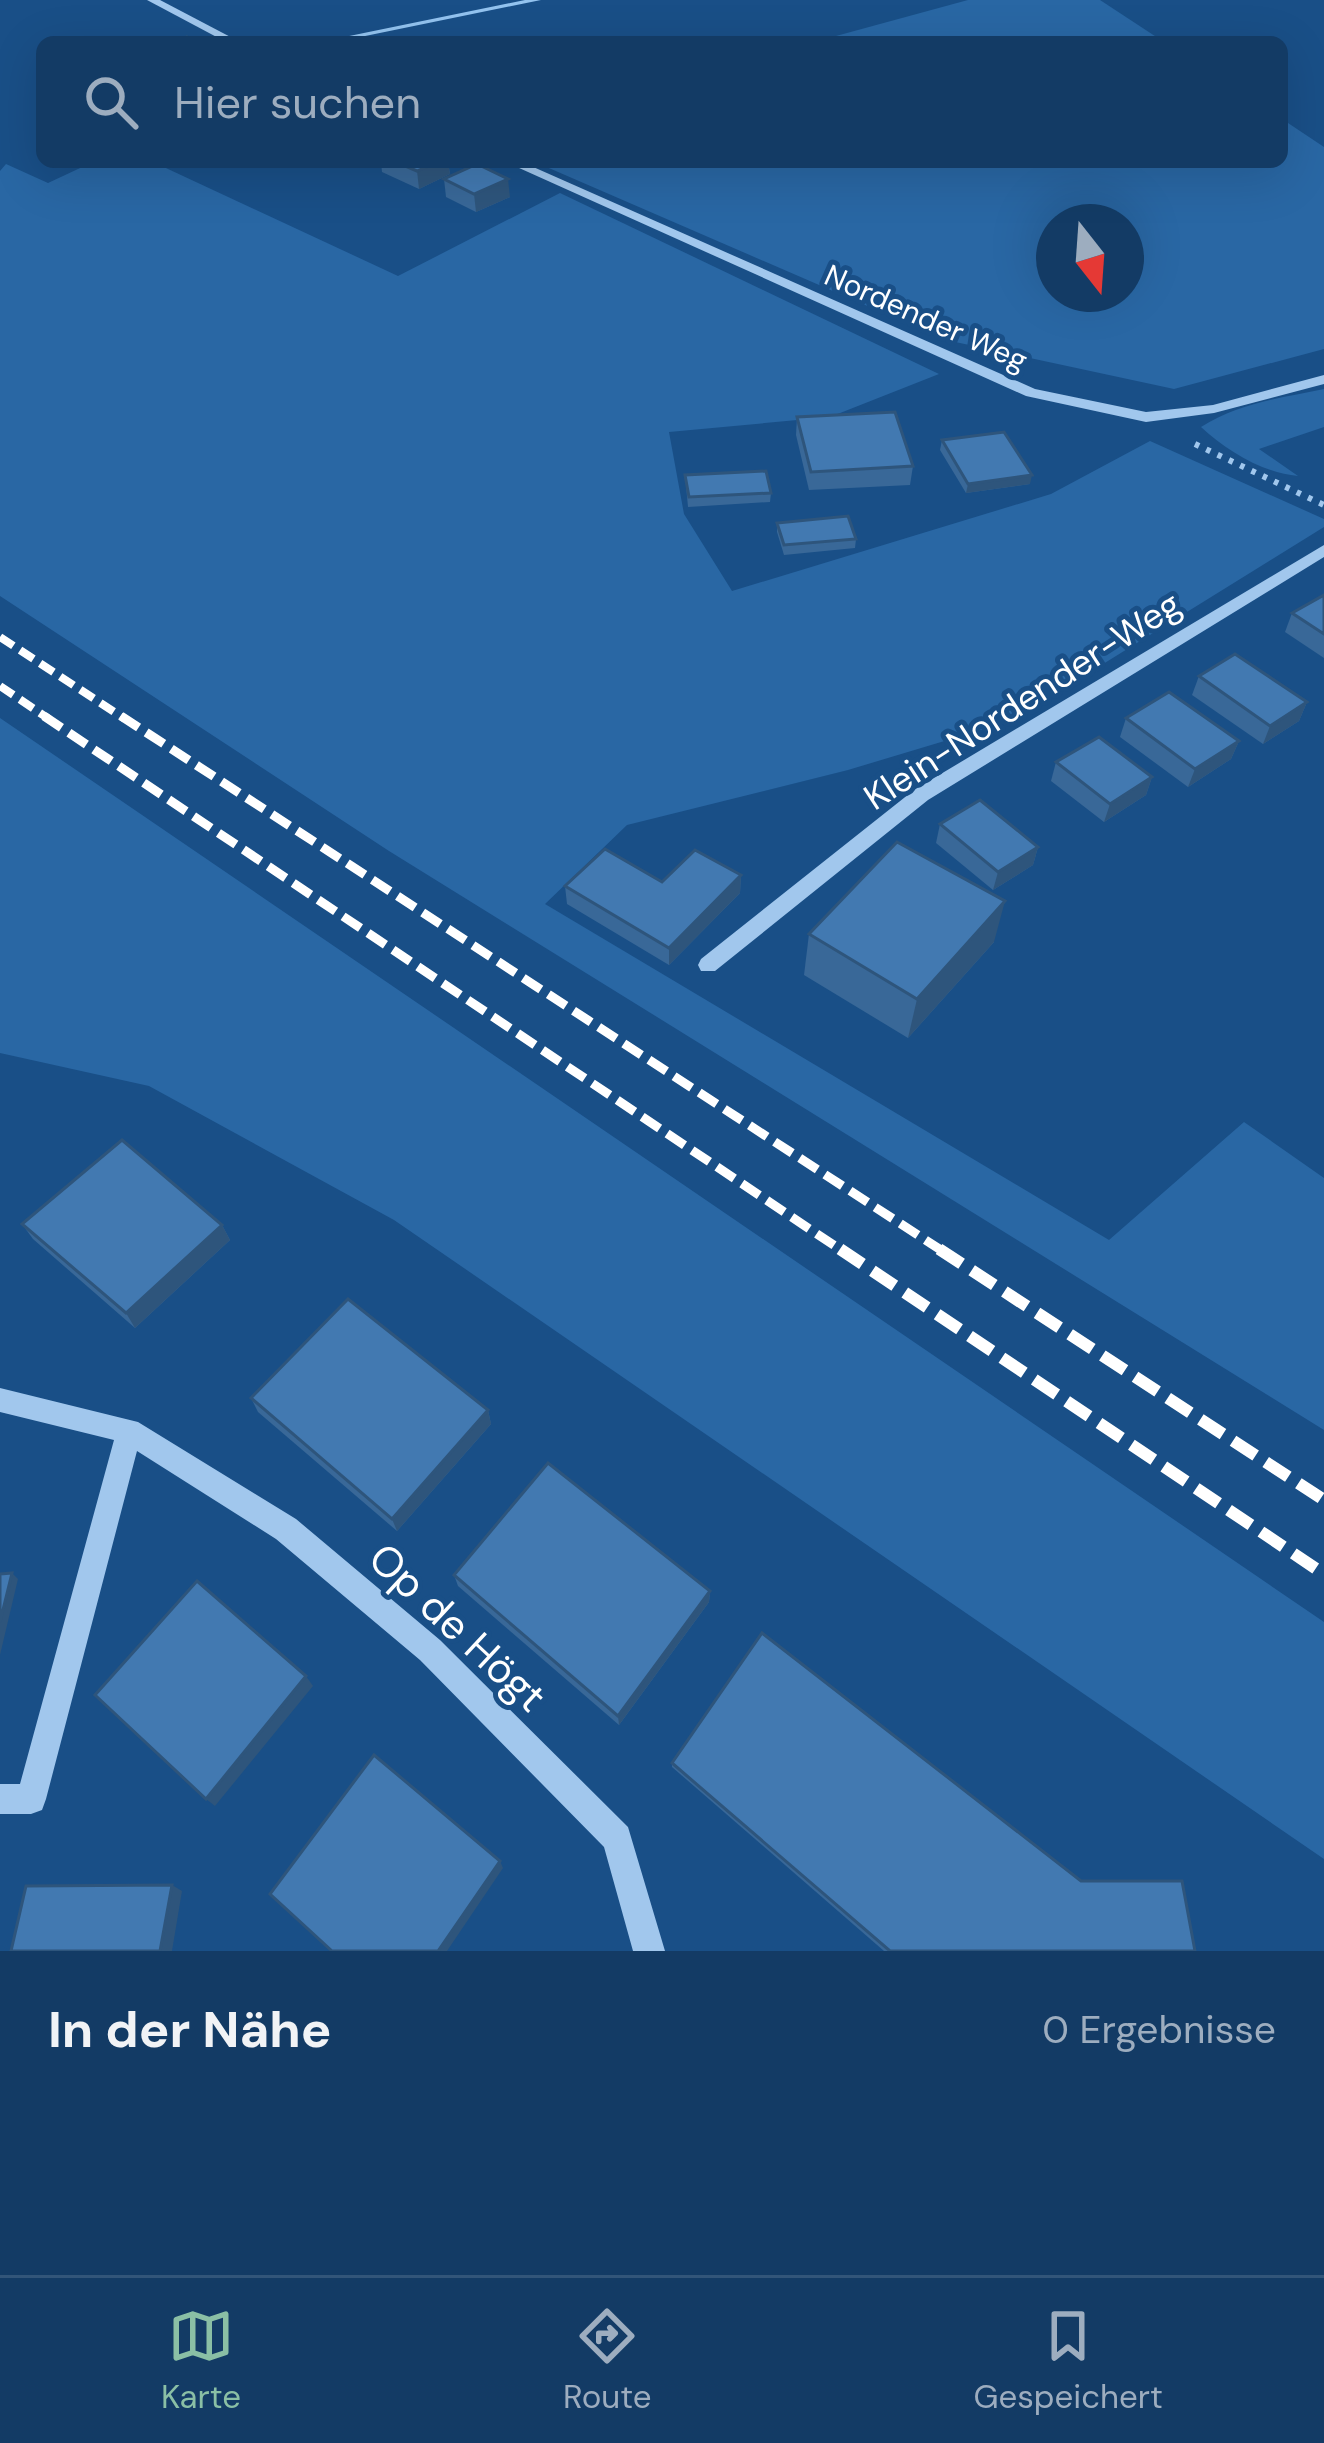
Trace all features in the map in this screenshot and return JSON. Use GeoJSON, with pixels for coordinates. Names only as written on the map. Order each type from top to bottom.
{"type":"FeatureCollection","features":[{"type":"Feature","properties":{"kind":"street"},"geometry":{"type":"LineString","coordinates":[[152,0],[222,36]]}},
{"type":"Feature","properties":{"kind":"street","name":"Nordender Weg"},"geometry":{"type":"LineString","coordinates":[[525,168],[1031,393],[1146,417],[1214,409],[1324,379]]}},
{"type":"Feature","properties":{"kind":"street","name":"Klein-Nordender-Weg"},"geometry":{"type":"LineString","coordinates":[[709,965],[921,795],[1324,550]]}},
{"type":"Feature","properties":{"kind":"street","name":"Op de Högt"},"geometry":{"type":"LineString","coordinates":[[0,1400],[129,1431],[286,1528],[430,1650],[617,1838],[649,1951]]}},
{"type":"Feature","properties":{"kind":"street"},"geometry":{"type":"LineString","coordinates":[[0,1799],[31,1799],[129,1431]]}},
{"type":"Feature","properties":{"kind":"path"},"geometry":{"type":"LineString","coordinates":[[1146,417],[1223,460],[1324,505]]}},
{"type":"Feature","properties":{"kind":"shaded area"},"geometry":{"type":"Polygon","coordinates":[[[968,0],[1100,0],[1155,36],[836,36],[968,0]]]}},
{"type":"Feature","properties":{"kind":"shaded area"},"geometry":{"type":"Polygon","coordinates":[[[1288,123],[1324,147],[1324,349],[1174,389],[946,340],[549,168],[1288,168],[1288,123]]]}},
{"type":"Feature","properties":{"kind":"shaded area"},"geometry":{"type":"Polygon","coordinates":[[[6,164],[48,183],[80,168],[166,168],[398,276],[560,193],[939,374],[830,417],[669,432],[684,514],[732,591],[1051,494],[1150,441],[1324,519],[1324,527],[1011,721],[848,770],[627,825],[545,904],[1109,1240],[1244,1122],[1324,1178],[1324,1430],[389,851],[0,596],[0,171],[6,164]]]}},
{"type":"Feature","properties":{"kind":"shaded area"},"geometry":{"type":"Polygon","coordinates":[[[1324,389],[1324,427],[1259,449],[1298,476],[1246,459],[1201,427],[1245,407],[1324,389]]]}},
{"type":"Feature","properties":{"kind":"shaded area"},"geometry":{"type":"Polygon","coordinates":[[[0,718],[1324,1622],[1324,1859],[394,1220],[149,1086],[0,1053],[0,718]]]}},
{"type":"Feature","properties":{"kind":"building"},"geometry":{"type":"Polygon","coordinates":[[[468,168],[485,168],[508,179],[474,194],[444,179],[468,168]]]}},
{"type":"Feature","properties":{"kind":"building"},"geometry":{"type":"Polygon","coordinates":[[[895,412],[913,466],[811,472],[797,417],[895,412]]]}},
{"type":"Feature","properties":{"kind":"building"},"geometry":{"type":"Polygon","coordinates":[[[1004,432],[1032,475],[968,484],[942,440],[1004,432]]]}},
{"type":"Feature","properties":{"kind":"building"},"geometry":{"type":"Polygon","coordinates":[[[766,471],[771,493],[689,497],[685,475],[766,471]]]}},
{"type":"Feature","properties":{"kind":"building"},"geometry":{"type":"Polygon","coordinates":[[[848,516],[856,539],[784,545],[777,523],[848,516]]]}},
{"type":"Feature","properties":{"kind":"building"},"geometry":{"type":"Polygon","coordinates":[[[1324,595],[1324,634],[1292,613],[1324,595]]]}},
{"type":"Feature","properties":{"kind":"building"},"geometry":{"type":"Polygon","coordinates":[[[1235,654],[1307,702],[1270,726],[1199,676],[1235,654]]]}},
{"type":"Feature","properties":{"kind":"building"},"geometry":{"type":"Polygon","coordinates":[[[1169,692],[1239,741],[1195,769],[1126,718],[1169,692]]]}},
{"type":"Feature","properties":{"kind":"building"},"geometry":{"type":"Polygon","coordinates":[[[1099,737],[1152,777],[1110,804],[1056,762],[1099,737]]]}},
{"type":"Feature","properties":{"kind":"building"},"geometry":{"type":"Polygon","coordinates":[[[980,800],[1038,847],[998,872],[940,824],[980,800]]]}},
{"type":"Feature","properties":{"kind":"building"},"geometry":{"type":"Polygon","coordinates":[[[897,842],[1005,901],[917,999],[809,934],[897,842]]]}},
{"type":"Feature","properties":{"kind":"building"},"geometry":{"type":"Polygon","coordinates":[[[605,849],[662,882],[695,850],[741,875],[669,948],[565,886],[605,849]]]}},
{"type":"Feature","properties":{"kind":"building"},"geometry":{"type":"Polygon","coordinates":[[[122,1140],[222,1225],[126,1313],[22,1224],[122,1140]]]}},
{"type":"Feature","properties":{"kind":"building"},"geometry":{"type":"Polygon","coordinates":[[[348,1299],[488,1410],[392,1519],[251,1398],[348,1299]]]}},
{"type":"Feature","properties":{"kind":"building"},"geometry":{"type":"Polygon","coordinates":[[[548,1463],[710,1591],[618,1716],[454,1575],[548,1463]]]}},
{"type":"Feature","properties":{"kind":"building"},"geometry":{"type":"Polygon","coordinates":[[[12,1573],[0,1622],[0,1574],[12,1573]]]}},
{"type":"Feature","properties":{"kind":"building"},"geometry":{"type":"Polygon","coordinates":[[[197,1581],[306,1676],[206,1799],[95,1695],[197,1581]]]}},
{"type":"Feature","properties":{"kind":"building"},"geometry":{"type":"Polygon","coordinates":[[[762,1633],[1081,1881],[1182,1881],[1195,1951],[890,1951],[672,1763],[762,1633]]]}},
{"type":"Feature","properties":{"kind":"building"},"geometry":{"type":"Polygon","coordinates":[[[374,1755],[500,1861],[438,1951],[332,1951],[270,1894],[374,1755]]]}},
{"type":"Feature","properties":{"kind":"building"},"geometry":{"type":"Polygon","coordinates":[[[172,1885],[160,1951],[11,1951],[26,1886],[172,1885]]]}},
{"type":"Feature","properties":{"kind":"waterway"},"geometry":{"type":"LineString","coordinates":[[354,36],[537,0]]}},
{"type":"Feature","properties":{"kind":"railway"},"geometry":{"type":"LineString","coordinates":[[0,637],[125,719]]}},
{"type":"Feature","properties":{"kind":"railway"},"geometry":{"type":"LineString","coordinates":[[0,686],[49,719]]}},
{"type":"Feature","properties":{"kind":"railway"},"geometry":{"type":"LineString","coordinates":[[44,716],[844,1252]]}},
{"type":"Feature","properties":{"kind":"railway"},"geometry":{"type":"LineString","coordinates":[[121,716],[944,1252]]}},
{"type":"Feature","properties":{"kind":"railway"},"geometry":{"type":"LineString","coordinates":[[840,1249],[1324,1574]]}},
{"type":"Feature","properties":{"kind":"railway"},"geometry":{"type":"LineString","coordinates":[[939,1249],[1324,1500]]}}]}
